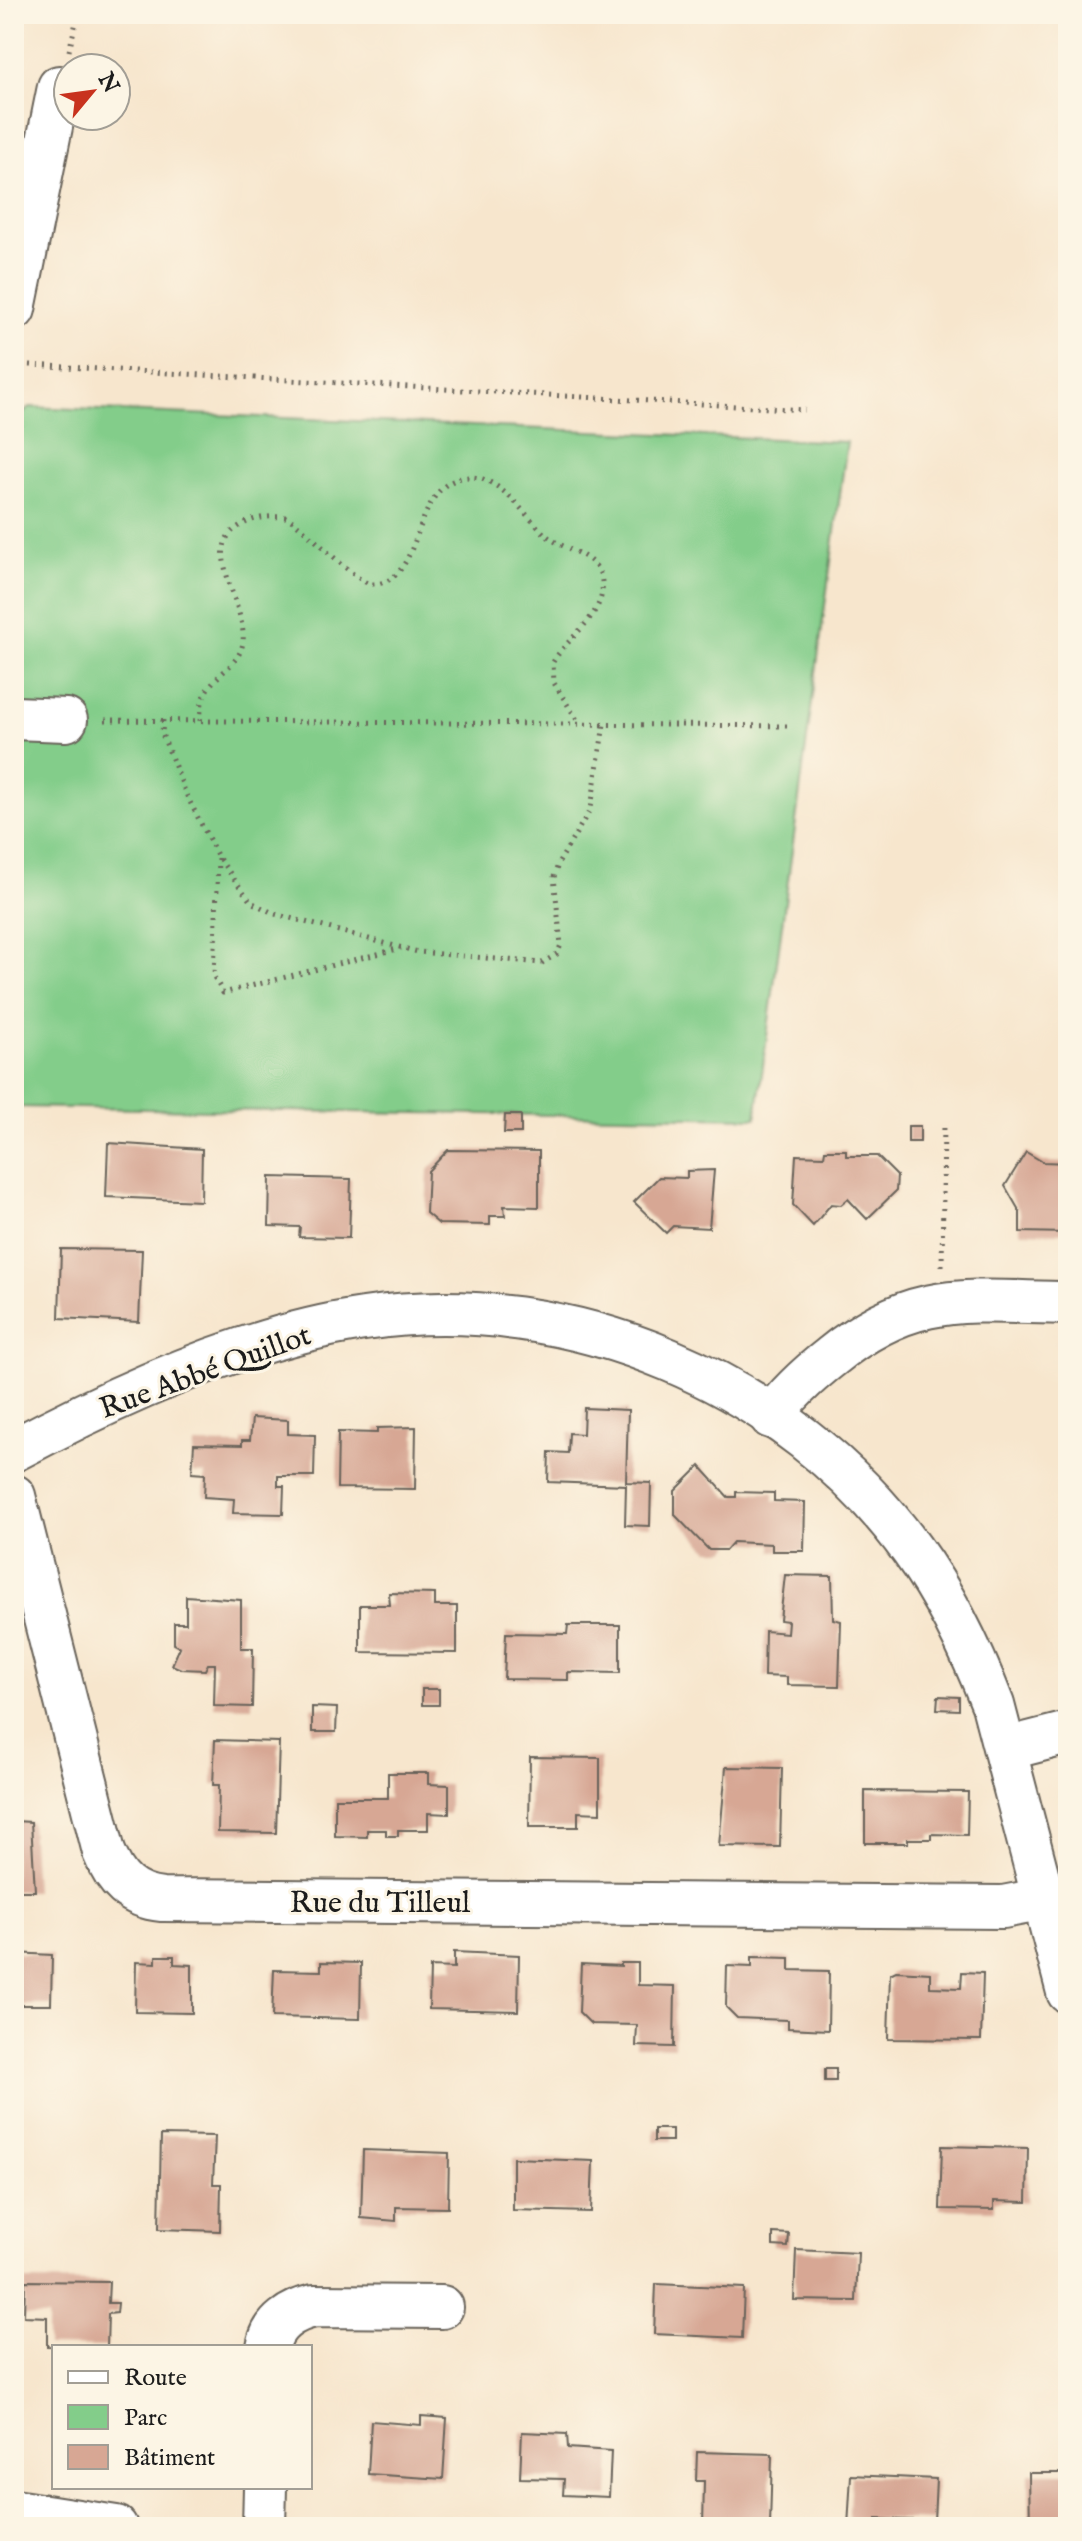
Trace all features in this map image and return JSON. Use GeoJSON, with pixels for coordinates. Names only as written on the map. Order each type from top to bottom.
{"type":"FeatureCollection","features":[{"type":"Feature","properties":{"kind":"street"},"geometry":{"type":"LineString","coordinates":[[14,309],[52,122]]}},
{"type":"Feature","properties":{"kind":"street"},"geometry":{"type":"LineString","coordinates":[[14,718],[66,720]]}},
{"type":"Feature","properties":{"kind":"street"},"geometry":{"type":"LineString","coordinates":[[771,1417],[797,1385],[855,1338],[902,1312],[941,1303],[1068,1303]]}},
{"type":"Feature","properties":{"kind":"street","name":"Rue Abbé Quillot"},"geometry":{"type":"LineString","coordinates":[[14,1450],[147,1387],[269,1341],[365,1318],[423,1314],[518,1318],[601,1336],[686,1367],[771,1417],[843,1475],[910,1548],[941,1594],[975,1660],[1006,1749],[1068,1992]]}},
{"type":"Feature","properties":{"kind":"street","name":"Rue du Tilleul"},"geometry":{"type":"LineString","coordinates":[[14,1496],[104,1852],[116,1877],[137,1895],[162,1900],[1003,1907],[1045,1899]]}},
{"type":"Feature","properties":{"kind":"street"},"geometry":{"type":"LineString","coordinates":[[1006,1749],[1068,1733]]}},
{"type":"Feature","properties":{"kind":"street"},"geometry":{"type":"LineString","coordinates":[[269,2345],[276,2326],[300,2309],[442,2307]]}},
{"type":"Feature","properties":{"kind":"street"},"geometry":{"type":"LineString","coordinates":[[264,2527],[265,2489]]}},
{"type":"Feature","properties":{"kind":"street"},"geometry":{"type":"LineString","coordinates":[[14,2511],[114,2527]]}},
{"type":"Feature","properties":{"kind":"path"},"geometry":{"type":"LineString","coordinates":[[14,364],[805,410]]}},
{"type":"Feature","properties":{"kind":"path"},"geometry":{"type":"LineString","coordinates":[[200,721],[204,695],[236,660],[243,641],[239,607],[224,564],[224,546],[230,533],[251,520],[286,517],[354,576],[371,585],[389,579],[402,568],[436,494],[450,482],[468,476],[490,482],[523,508],[551,539],[563,548],[588,556],[596,565],[602,593],[597,605],[553,662],[554,683],[579,723]]}},
{"type":"Feature","properties":{"kind":"path"},"geometry":{"type":"LineString","coordinates":[[66,720],[788,726]]}},
{"type":"Feature","properties":{"kind":"path"},"geometry":{"type":"LineString","coordinates":[[163,720],[162,734],[187,796],[218,857],[242,893],[260,908],[402,947],[446,955],[533,963],[549,961],[557,954],[562,938],[554,877],[558,864],[591,808],[604,724]]}},
{"type":"Feature","properties":{"kind":"path"},"geometry":{"type":"LineString","coordinates":[[218,857],[214,977],[223,993],[402,947]]}},
{"type":"Feature","properties":{"kind":"path"},"geometry":{"type":"LineString","coordinates":[[941,1303],[944,1124]]}},
{"type":"Feature","properties":{"kind":"green space"},"geometry":{"type":"Polygon","coordinates":[[[29,407],[847,442],[756,1118],[14,1107],[14,423],[29,407]]]}},
{"type":"Feature","properties":{"kind":"building"},"geometry":{"type":"Polygon","coordinates":[[[505,1115],[521,1115],[521,1133],[504,1133],[505,1115]]]}},
{"type":"Feature","properties":{"kind":"building"},"geometry":{"type":"Polygon","coordinates":[[[908,1126],[920,1126],[920,1142],[908,1142],[908,1126]]]}},
{"type":"Feature","properties":{"kind":"building"},"geometry":{"type":"Polygon","coordinates":[[[108,1143],[202,1149],[201,1201],[106,1197],[108,1143]]]}},
{"type":"Feature","properties":{"kind":"building"},"geometry":{"type":"Polygon","coordinates":[[[448,1150],[539,1151],[539,1207],[504,1206],[505,1216],[490,1216],[490,1225],[439,1224],[426,1213],[428,1171],[448,1150]]]}},
{"type":"Feature","properties":{"kind":"building"},"geometry":{"type":"Polygon","coordinates":[[[825,1150],[846,1150],[846,1156],[877,1156],[897,1176],[896,1191],[867,1219],[848,1199],[841,1205],[831,1204],[813,1226],[793,1205],[796,1155],[824,1156],[825,1150]]]}},
{"type":"Feature","properties":{"kind":"building"},"geometry":{"type":"Polygon","coordinates":[[[1026,1152],[1043,1162],[1068,1163],[1068,1233],[1020,1232],[1020,1212],[1005,1186],[1026,1152]]]}},
{"type":"Feature","properties":{"kind":"building"},"geometry":{"type":"Polygon","coordinates":[[[714,1170],[709,1228],[673,1226],[666,1233],[634,1202],[659,1177],[687,1178],[687,1171],[714,1170]]]}},
{"type":"Feature","properties":{"kind":"building"},"geometry":{"type":"Polygon","coordinates":[[[270,1177],[351,1179],[349,1238],[299,1237],[300,1227],[269,1226],[270,1177]]]}},
{"type":"Feature","properties":{"kind":"building"},"geometry":{"type":"Polygon","coordinates":[[[61,1249],[142,1250],[139,1322],[59,1318],[61,1249]]]}},
{"type":"Feature","properties":{"kind":"building"},"geometry":{"type":"Polygon","coordinates":[[[584,1408],[628,1410],[626,1482],[651,1483],[650,1526],[625,1525],[626,1485],[548,1482],[549,1452],[568,1453],[569,1433],[583,1434],[584,1408]]]}},
{"type":"Feature","properties":{"kind":"building"},"geometry":{"type":"Polygon","coordinates":[[[252,1418],[288,1420],[288,1434],[315,1435],[314,1476],[278,1476],[278,1486],[284,1486],[283,1514],[233,1513],[234,1499],[204,1497],[205,1474],[192,1473],[194,1444],[242,1445],[242,1440],[250,1440],[252,1418]]]}},
{"type":"Feature","properties":{"kind":"building"},"geometry":{"type":"Polygon","coordinates":[[[416,1427],[415,1489],[337,1488],[338,1432],[377,1433],[377,1428],[416,1427]]]}},
{"type":"Feature","properties":{"kind":"building"},"geometry":{"type":"Polygon","coordinates":[[[700,1466],[728,1497],[736,1497],[736,1492],[774,1493],[774,1501],[805,1502],[804,1551],[772,1551],[772,1544],[733,1542],[726,1550],[709,1550],[675,1515],[675,1491],[700,1466]]]}},
{"type":"Feature","properties":{"kind":"building"},"geometry":{"type":"Polygon","coordinates":[[[785,1575],[832,1576],[833,1619],[841,1621],[839,1686],[787,1685],[787,1677],[764,1676],[765,1631],[787,1633],[788,1621],[780,1620],[785,1575]]]}},
{"type":"Feature","properties":{"kind":"building"},"geometry":{"type":"Polygon","coordinates":[[[389,1593],[435,1594],[435,1606],[457,1606],[457,1653],[360,1652],[360,1605],[390,1605],[389,1593]]]}},
{"type":"Feature","properties":{"kind":"building"},"geometry":{"type":"Polygon","coordinates":[[[186,1596],[241,1600],[241,1648],[253,1648],[252,1707],[214,1706],[215,1664],[208,1664],[205,1670],[181,1669],[172,1665],[180,1647],[174,1644],[174,1623],[186,1623],[186,1596]]]}},
{"type":"Feature","properties":{"kind":"building"},"geometry":{"type":"Polygon","coordinates":[[[568,1625],[620,1625],[620,1673],[568,1672],[568,1680],[504,1679],[506,1633],[567,1634],[568,1625]]]}},
{"type":"Feature","properties":{"kind":"building"},"geometry":{"type":"Polygon","coordinates":[[[422,1689],[439,1689],[439,1705],[422,1705],[422,1689]]]}},
{"type":"Feature","properties":{"kind":"building"},"geometry":{"type":"Polygon","coordinates":[[[938,1696],[959,1697],[959,1710],[937,1709],[938,1696]]]}},
{"type":"Feature","properties":{"kind":"building"},"geometry":{"type":"Polygon","coordinates":[[[312,1707],[337,1708],[336,1732],[312,1732],[312,1707]]]}},
{"type":"Feature","properties":{"kind":"building"},"geometry":{"type":"Polygon","coordinates":[[[215,1740],[279,1742],[276,1833],[218,1832],[219,1785],[213,1785],[215,1740]]]}},
{"type":"Feature","properties":{"kind":"building"},"geometry":{"type":"Polygon","coordinates":[[[530,1757],[600,1758],[600,1813],[578,1812],[578,1827],[529,1827],[530,1757]]]}},
{"type":"Feature","properties":{"kind":"building"},"geometry":{"type":"Polygon","coordinates":[[[726,1767],[782,1768],[780,1847],[719,1846],[726,1767]]]}},
{"type":"Feature","properties":{"kind":"building"},"geometry":{"type":"Polygon","coordinates":[[[388,1773],[428,1773],[428,1784],[449,1785],[449,1814],[428,1813],[428,1830],[398,1830],[398,1836],[386,1836],[386,1830],[367,1830],[367,1837],[335,1836],[335,1798],[388,1798],[388,1773]]]}},
{"type":"Feature","properties":{"kind":"building"},"geometry":{"type":"Polygon","coordinates":[[[865,1791],[968,1792],[967,1835],[931,1834],[931,1839],[908,1839],[908,1843],[865,1843],[865,1791]]]}},
{"type":"Feature","properties":{"kind":"building"},"geometry":{"type":"Polygon","coordinates":[[[14,1821],[31,1822],[35,1891],[14,1891],[14,1821]]]}},
{"type":"Feature","properties":{"kind":"building"},"geometry":{"type":"Polygon","coordinates":[[[454,1952],[519,1955],[518,2011],[429,2009],[430,1967],[454,1968],[454,1952]]]}},
{"type":"Feature","properties":{"kind":"building"},"geometry":{"type":"Polygon","coordinates":[[[14,1953],[52,1955],[51,2005],[14,2005],[14,1953]]]}},
{"type":"Feature","properties":{"kind":"building"},"geometry":{"type":"Polygon","coordinates":[[[156,1956],[174,1956],[174,1964],[192,1965],[192,2013],[135,2012],[136,1962],[156,1963],[156,1956]]]}},
{"type":"Feature","properties":{"kind":"building"},"geometry":{"type":"Polygon","coordinates":[[[752,1957],[790,1958],[790,1970],[829,1971],[828,2030],[788,2028],[788,2020],[737,2018],[726,2007],[727,1966],[752,1967],[752,1957]]]}},
{"type":"Feature","properties":{"kind":"building"},"geometry":{"type":"Polygon","coordinates":[[[321,1962],[361,1963],[360,2019],[272,2017],[274,1970],[321,1971],[321,1962]]]}},
{"type":"Feature","properties":{"kind":"building"},"geometry":{"type":"Polygon","coordinates":[[[621,1963],[638,1963],[638,1985],[675,1986],[674,2047],[636,2046],[637,2025],[591,2024],[579,2012],[581,1964],[621,1966],[621,1963]]]}},
{"type":"Feature","properties":{"kind":"building"},"geometry":{"type":"Polygon","coordinates":[[[896,1971],[930,1973],[930,1987],[961,1988],[962,1972],[983,1973],[981,2040],[888,2039],[890,1974],[896,1971]]]}},
{"type":"Feature","properties":{"kind":"building"},"geometry":{"type":"Polygon","coordinates":[[[825,2069],[836,2069],[836,2081],[825,2081],[825,2069]]]}},
{"type":"Feature","properties":{"kind":"building"},"geometry":{"type":"Polygon","coordinates":[[[654,2129],[672,2129],[672,2141],[654,2141],[654,2129]]]}},
{"type":"Feature","properties":{"kind":"building"},"geometry":{"type":"Polygon","coordinates":[[[161,2135],[215,2136],[213,2184],[221,2184],[220,2231],[159,2229],[161,2135]]]}},
{"type":"Feature","properties":{"kind":"building"},"geometry":{"type":"Polygon","coordinates":[[[942,2146],[1028,2148],[1027,2202],[994,2201],[994,2210],[940,2209],[942,2146]]]}},
{"type":"Feature","properties":{"kind":"building"},"geometry":{"type":"Polygon","coordinates":[[[363,2150],[449,2153],[448,2208],[396,2207],[396,2221],[361,2218],[363,2150]]]}},
{"type":"Feature","properties":{"kind":"building"},"geometry":{"type":"Polygon","coordinates":[[[513,2158],[593,2161],[591,2212],[513,2210],[513,2158]]]}},
{"type":"Feature","properties":{"kind":"building"},"geometry":{"type":"Polygon","coordinates":[[[773,2233],[789,2234],[788,2247],[773,2246],[773,2233]]]}},
{"type":"Feature","properties":{"kind":"building"},"geometry":{"type":"Polygon","coordinates":[[[796,2250],[858,2253],[856,2301],[794,2300],[796,2250]]]}},
{"type":"Feature","properties":{"kind":"building"},"geometry":{"type":"Polygon","coordinates":[[[25,2281],[109,2282],[108,2303],[118,2303],[117,2313],[108,2314],[107,2345],[47,2346],[47,2317],[24,2316],[25,2281]]]}},
{"type":"Feature","properties":{"kind":"building"},"geometry":{"type":"Polygon","coordinates":[[[656,2284],[744,2288],[742,2338],[654,2334],[656,2284]]]}},
{"type":"Feature","properties":{"kind":"building"},"geometry":{"type":"Polygon","coordinates":[[[421,2416],[447,2418],[443,2479],[368,2474],[371,2421],[421,2425],[421,2416]]]}},
{"type":"Feature","properties":{"kind":"building"},"geometry":{"type":"Polygon","coordinates":[[[522,2432],[567,2434],[568,2448],[611,2451],[609,2497],[563,2495],[564,2479],[520,2478],[522,2432]]]}},
{"type":"Feature","properties":{"kind":"building"},"geometry":{"type":"Polygon","coordinates":[[[697,2452],[772,2454],[770,2527],[703,2527],[704,2481],[696,2481],[697,2452]]]}},
{"type":"Feature","properties":{"kind":"building"},"geometry":{"type":"Polygon","coordinates":[[[1029,2473],[1068,2473],[1068,2527],[1030,2527],[1029,2473]]]}},
{"type":"Feature","properties":{"kind":"building"},"geometry":{"type":"Polygon","coordinates":[[[851,2475],[936,2479],[934,2521],[876,2519],[875,2527],[848,2527],[851,2475]]]}}]}
